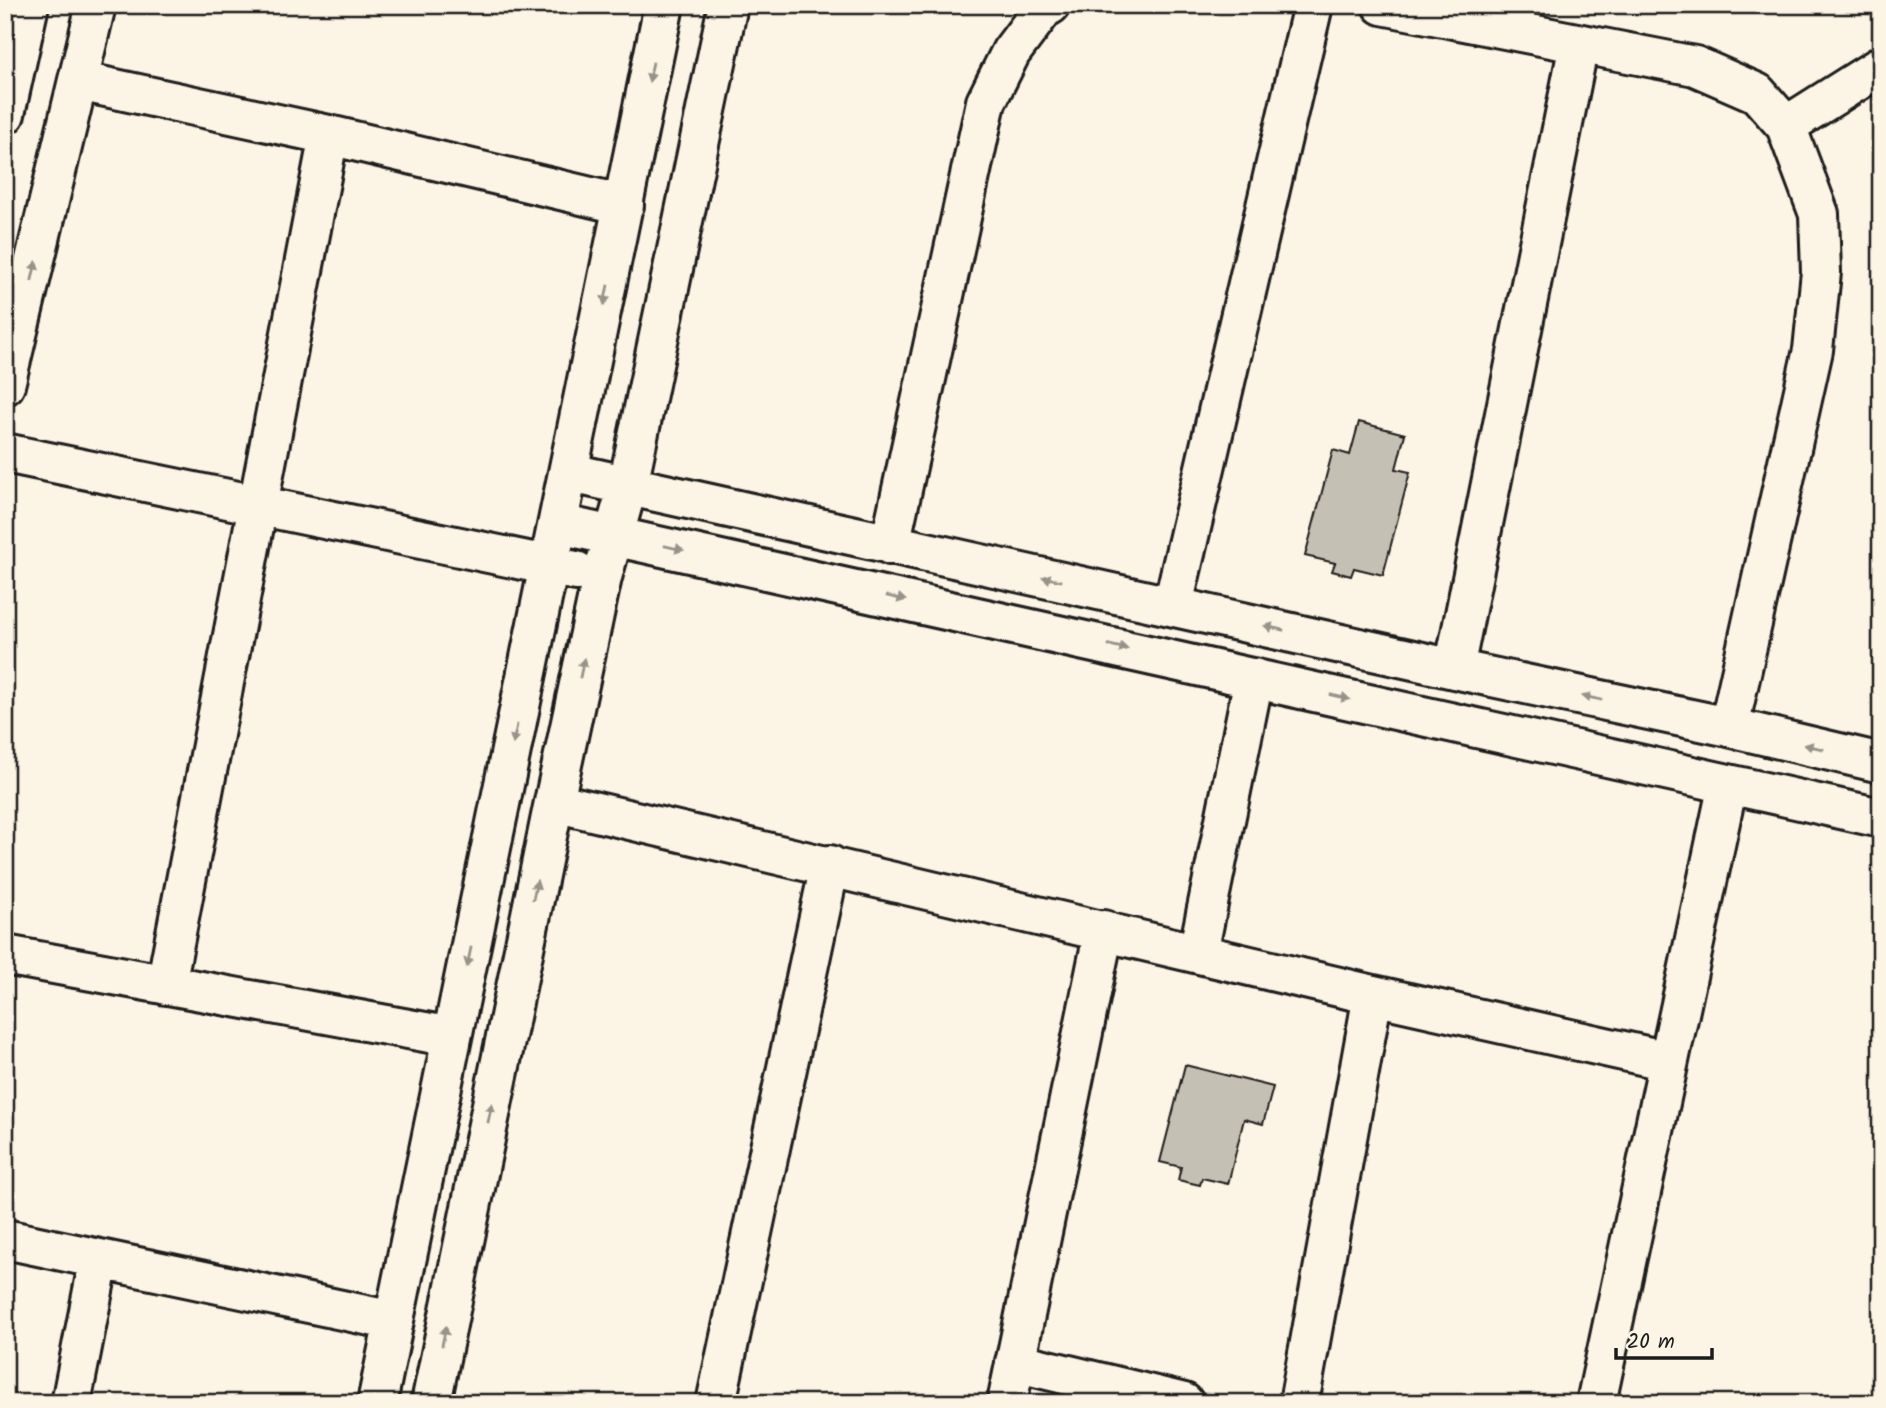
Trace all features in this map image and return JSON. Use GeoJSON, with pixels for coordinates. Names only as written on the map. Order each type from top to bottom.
{"type":"FeatureCollection","features":[{"type":"Feature","properties":{"kind":"street"},"geometry":{"type":"LineString","coordinates":[[5,114],[29,5]]}},
{"type":"Feature","properties":{"kind":"street"},"geometry":{"type":"LineString","coordinates":[[8,364],[96,5]]}},
{"type":"Feature","properties":{"kind":"street"},"geometry":{"type":"LineString","coordinates":[[377,1403],[571,473],[664,5]]}},
{"type":"Feature","properties":{"kind":"street"},"geometry":{"type":"LineString","coordinates":[[430,1403],[554,802],[602,577],[628,485],[728,5]]}},
{"type":"Feature","properties":{"kind":"street"},"geometry":{"type":"LineString","coordinates":[[1172,605],[1313,5]]}},
{"type":"Feature","properties":{"kind":"street"},"geometry":{"type":"LineString","coordinates":[[1382,5],[1695,66],[1756,93],[1786,126],[1819,214],[1822,272],[1813,350],[1730,727]]}},
{"type":"Feature","properties":{"kind":"street"},"geometry":{"type":"LineString","coordinates":[[890,545],[986,102],[1011,52],[1046,6]]}},
{"type":"Feature","properties":{"kind":"street"},"geometry":{"type":"LineString","coordinates":[[1454,669],[1579,44]]}},
{"type":"Feature","properties":{"kind":"street"},"geometry":{"type":"LineString","coordinates":[[1786,126],[1881,66]]}},
{"type":"Feature","properties":{"kind":"street"},"geometry":{"type":"LineString","coordinates":[[78,80],[329,135],[624,205]]}},
{"type":"Feature","properties":{"kind":"street"},"geometry":{"type":"LineString","coordinates":[[166,985],[329,135]]}},
{"type":"Feature","properties":{"kind":"street"},"geometry":{"type":"LineString","coordinates":[[5,453],[602,577]]}},
{"type":"Feature","properties":{"kind":"street"},"geometry":{"type":"LineString","coordinates":[[571,473],[1454,669],[1730,727],[1881,763]]}},
{"type":"Feature","properties":{"kind":"street"},"geometry":{"type":"LineString","coordinates":[[559,524],[1881,818]]}},
{"type":"Feature","properties":{"kind":"street"},"geometry":{"type":"LineString","coordinates":[[1198,953],[1254,678]]}},
{"type":"Feature","properties":{"kind":"street"},"geometry":{"type":"LineString","coordinates":[[1597,1403],[1728,784]]}},
{"type":"Feature","properties":{"kind":"street"},"geometry":{"type":"LineString","coordinates":[[554,802],[1373,995],[1668,1061]]}},
{"type":"Feature","properties":{"kind":"street"},"geometry":{"type":"LineString","coordinates":[[716,1403],[830,865]]}},
{"type":"Feature","properties":{"kind":"street"},"geometry":{"type":"LineString","coordinates":[[1007,1403],[1104,930]]}},
{"type":"Feature","properties":{"kind":"street"},"geometry":{"type":"LineString","coordinates":[[5,955],[452,1037]]}},
{"type":"Feature","properties":{"kind":"street"},"geometry":{"type":"LineString","coordinates":[[1299,1403],[1373,995]]}},
{"type":"Feature","properties":{"kind":"street"},"geometry":{"type":"LineString","coordinates":[[5,1239],[394,1321]]}},
{"type":"Feature","properties":{"kind":"street"},"geometry":{"type":"LineString","coordinates":[[71,1403],[99,1260]]}},
{"type":"Feature","properties":{"kind":"street"},"geometry":{"type":"LineString","coordinates":[[1015,1362],[1184,1403]]}},
{"type":"Feature","properties":{"kind":"building"},"geometry":{"type":"Polygon","coordinates":[[[1359,422],[1405,434],[1396,469],[1410,472],[1383,575],[1354,568],[1351,576],[1332,571],[1335,563],[1305,556],[1333,450],[1350,455],[1359,422]]]}},
{"type":"Feature","properties":{"kind":"building"},"geometry":{"type":"Polygon","coordinates":[[[1185,1065],[1273,1087],[1263,1124],[1244,1119],[1228,1184],[1202,1178],[1200,1185],[1178,1180],[1181,1167],[1160,1162],[1185,1065]]]}}]}
